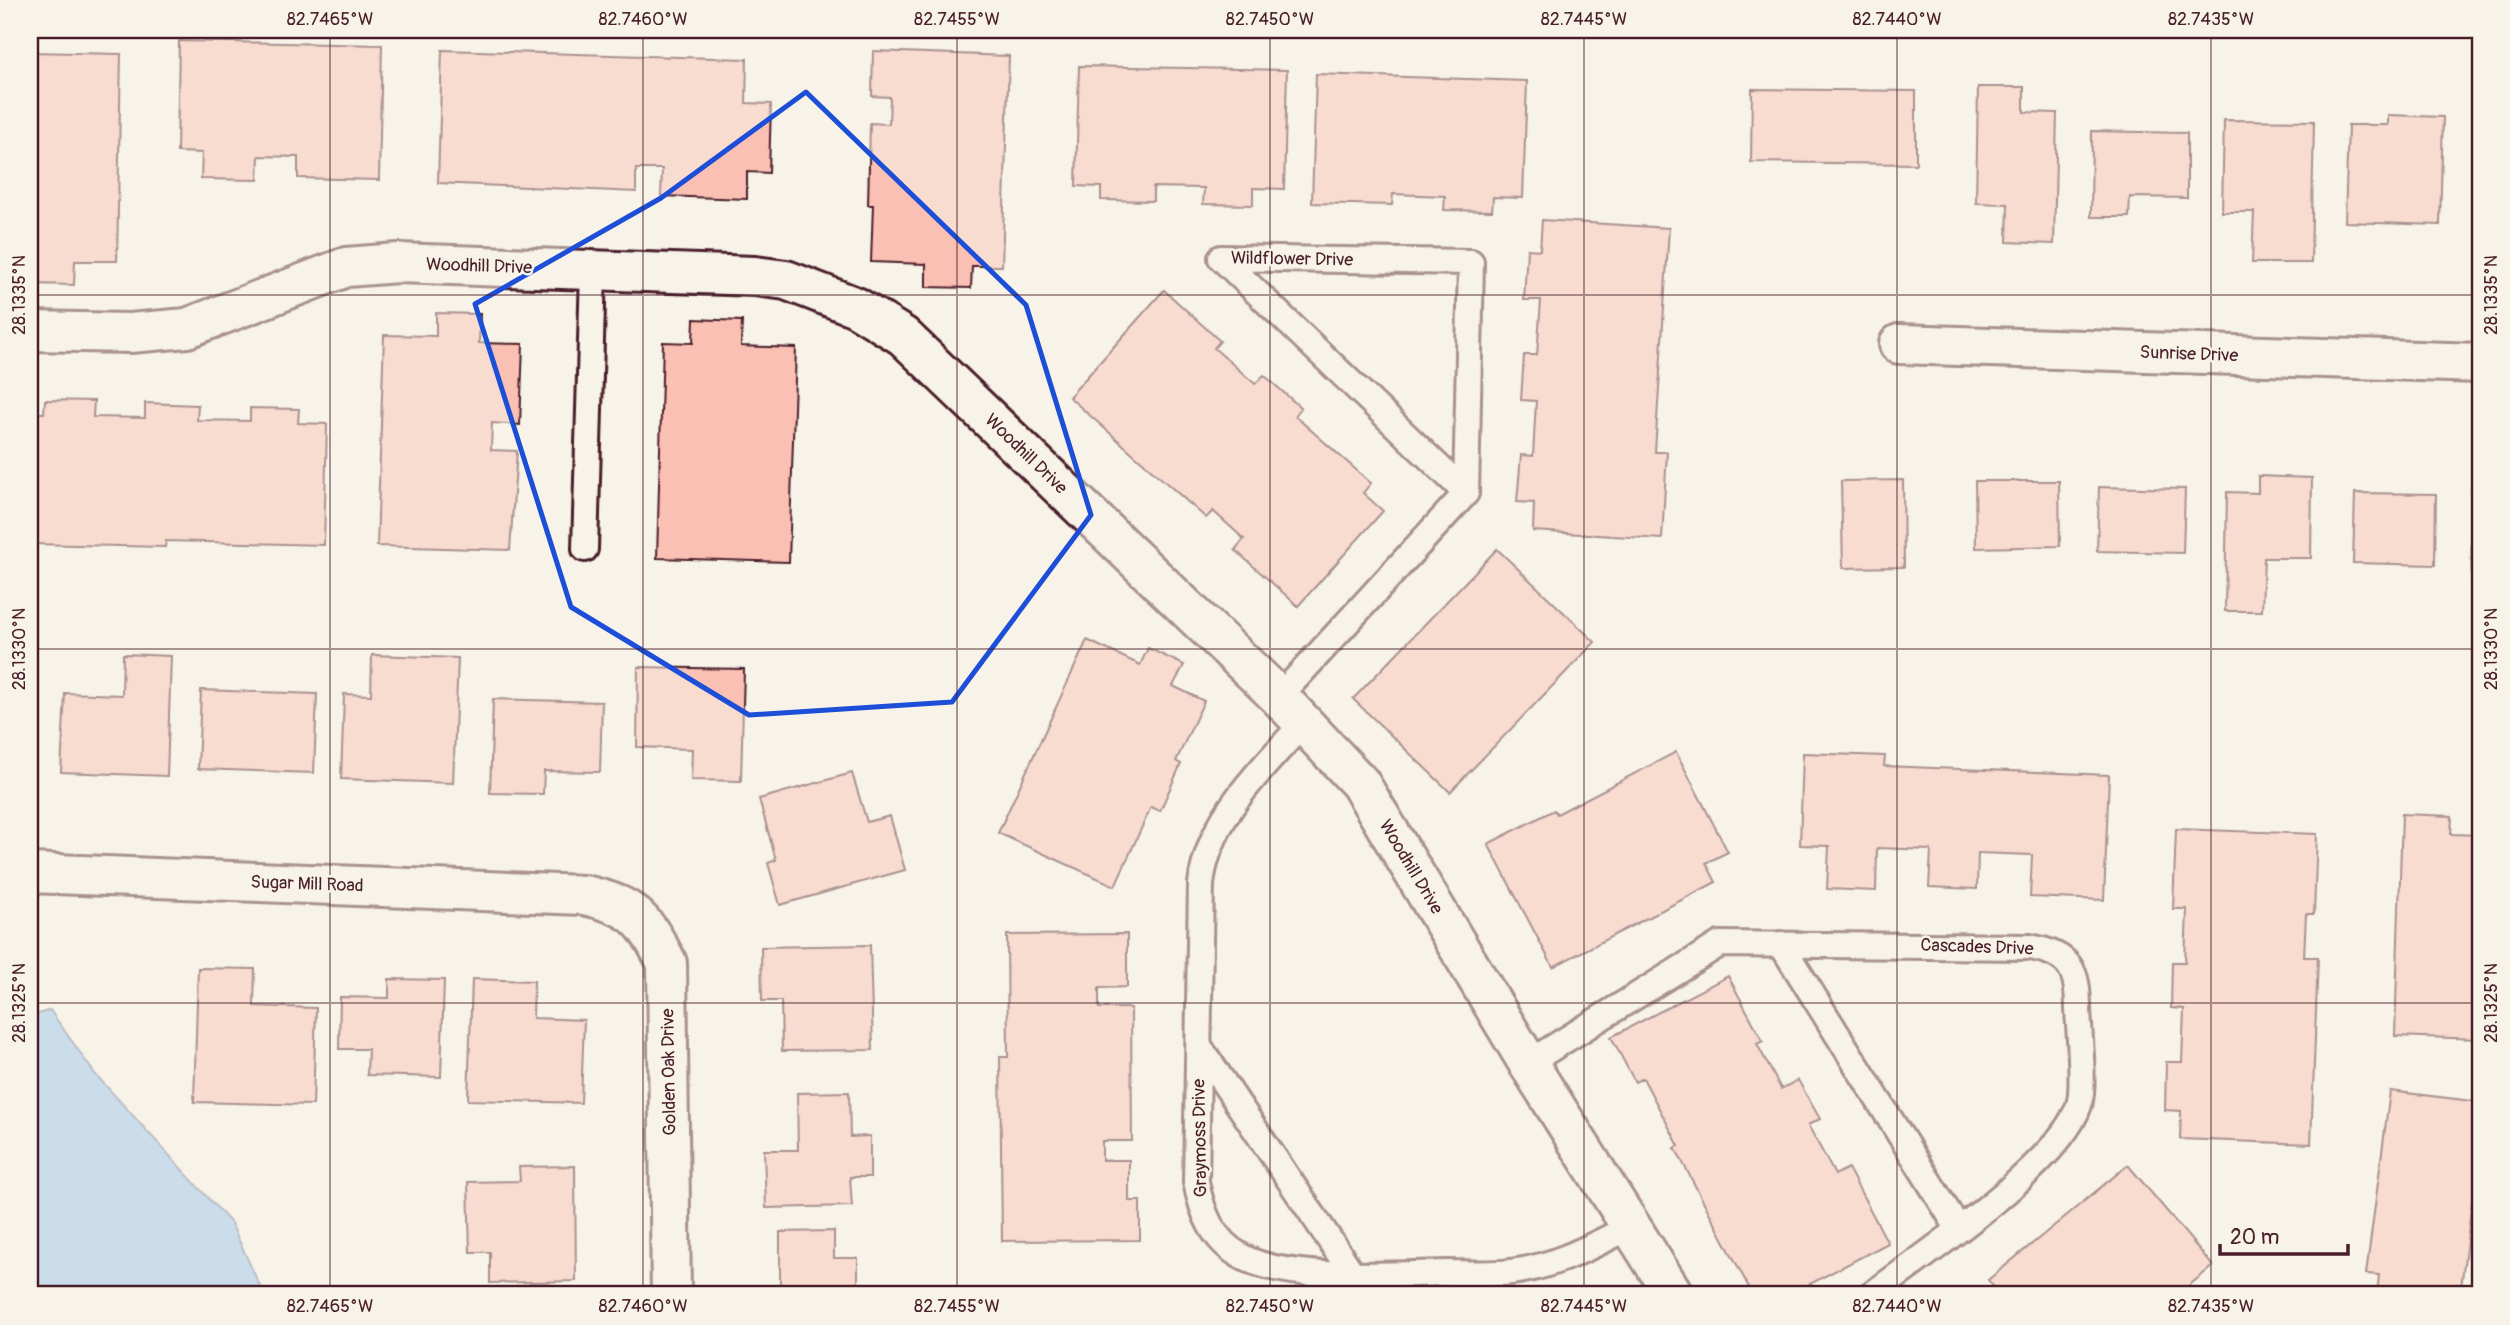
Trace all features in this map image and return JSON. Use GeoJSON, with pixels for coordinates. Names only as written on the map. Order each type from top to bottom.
{"type":"FeatureCollection","features":[{"type":"Feature","properties":{"kind":"street","name":"Woodhill Drive"},"geometry":{"type":"LineString","coordinates":[[30,331],[130,333],[187,328],[318,276],[346,267],[370,264],[755,276],[786,280],[817,290],[881,320],[903,336],[1291,709],[1360,783],[1528,1063],[1674,1295]]}},
{"type":"Feature","properties":{"kind":"street","name":"Sunrise Drive"},"geometry":{"type":"LineString","coordinates":[[1899,344],[2480,363]]}},
{"type":"Feature","properties":{"kind":"street","name":"Sugar Mill Road"},"geometry":{"type":"LineString","coordinates":[[30,873],[584,895]]}},
{"type":"Feature","properties":{"kind":"street","name":"Golden Oak Drive"},"geometry":{"type":"LineString","coordinates":[[584,895],[617,902],[640,918],[667,963],[671,1295]]}},
{"type":"Feature","properties":{"kind":"lane","name":"Wildflower Drive"},"geometry":{"type":"LineString","coordinates":[[1221,258],[1471,262],[1466,493],[1250,286],[1221,258]]}},
{"type":"Feature","properties":{"kind":"lane"},"geometry":{"type":"LineString","coordinates":[[585,549],[593,271]]}},
{"type":"Feature","properties":{"kind":"lane"},"geometry":{"type":"LineString","coordinates":[[1291,709],[1466,493]]}},
{"type":"Feature","properties":{"kind":"lane","name":"Graymoss Drive"},"geometry":{"type":"LineString","coordinates":[[1291,709],[1219,824],[1205,857],[1196,1182],[1201,1210],[1216,1236],[1241,1256],[1272,1267],[1352,1273],[1511,1272],[1569,1257],[1630,1227]]}},
{"type":"Feature","properties":{"kind":"lane","name":"Cascades Drive"},"geometry":{"type":"LineString","coordinates":[[1528,1063],[1720,944],[2030,947],[2055,951],[2070,966],[2078,988],[2080,1102],[2071,1126],[2037,1165],[1871,1295]]}},
{"type":"Feature","properties":{"kind":"lane"},"geometry":{"type":"LineString","coordinates":[[1782,944],[1958,1228]]}},
{"type":"Feature","properties":{"kind":"lane"},"geometry":{"type":"LineString","coordinates":[[1199,1046],[1352,1273]]}},
{"type":"Feature","properties":{"kind":"highlighted area"},"geometry":{"type":"Polygon","coordinates":[[[806,92],[1026,305],[1091,515],[952,702],[749,715],[571,607],[475,304],[661,198],[806,92]]]}},
{"type":"Feature","properties":{"kind":"water"},"geometry":{"type":"Polygon","coordinates":[[[50,1010],[95,1074],[231,1223],[264,1295],[30,1295],[30,1017],[50,1010]]]}},
{"type":"Feature","properties":{"kind":"building"},"geometry":{"type":"Polygon","coordinates":[[[179,41],[382,45],[379,180],[298,178],[298,157],[259,156],[258,180],[201,179],[202,153],[177,152],[179,41]]]}},
{"type":"Feature","properties":{"kind":"building"},"geometry":{"type":"Polygon","coordinates":[[[442,50],[747,59],[746,103],[771,104],[769,173],[747,172],[747,199],[661,196],[662,169],[636,169],[636,192],[438,183],[442,50]]]}},
{"type":"Feature","properties":{"kind":"building"},"geometry":{"type":"Polygon","coordinates":[[[873,51],[1009,56],[1002,266],[972,266],[971,288],[926,287],[926,264],[871,262],[873,205],[868,205],[870,123],[889,124],[890,97],[872,96],[873,51]]]}},
{"type":"Feature","properties":{"kind":"building"},"geometry":{"type":"Polygon","coordinates":[[[30,52],[121,54],[117,261],[75,261],[74,285],[30,284],[30,52]]]}},
{"type":"Feature","properties":{"kind":"building"},"geometry":{"type":"Polygon","coordinates":[[[1079,66],[1287,70],[1284,189],[1253,188],[1253,205],[1203,204],[1204,188],[1153,187],[1153,201],[1101,200],[1101,187],[1076,186],[1079,66]]]}},
{"type":"Feature","properties":{"kind":"building"},"geometry":{"type":"Polygon","coordinates":[[[1316,74],[1527,81],[1523,198],[1493,197],[1492,211],[1444,210],[1445,196],[1393,194],[1392,205],[1312,203],[1316,74]]]}},
{"type":"Feature","properties":{"kind":"building"},"geometry":{"type":"Polygon","coordinates":[[[1978,87],[2024,87],[2024,112],[2057,113],[2054,244],[2007,242],[2008,204],[1976,203],[1978,87]]]}},
{"type":"Feature","properties":{"kind":"building"},"geometry":{"type":"Polygon","coordinates":[[[1752,89],[1916,91],[1916,164],[1751,162],[1752,89]]]}},
{"type":"Feature","properties":{"kind":"building"},"geometry":{"type":"Polygon","coordinates":[[[2388,115],[2443,117],[2440,225],[2345,222],[2348,125],[2388,125],[2388,115]]]}},
{"type":"Feature","properties":{"kind":"building"},"geometry":{"type":"Polygon","coordinates":[[[2224,120],[2314,121],[2311,263],[2252,263],[2254,212],[2222,212],[2224,120]]]}},
{"type":"Feature","properties":{"kind":"building"},"geometry":{"type":"Polygon","coordinates":[[[2092,131],[2187,133],[2187,198],[2130,197],[2129,217],[2091,217],[2092,131]]]}},
{"type":"Feature","properties":{"kind":"building"},"geometry":{"type":"Polygon","coordinates":[[[2474,133],[2480,133],[2480,226],[2478,226],[2474,133]]]}},
{"type":"Feature","properties":{"kind":"building"},"geometry":{"type":"Polygon","coordinates":[[[1542,220],[1669,228],[1655,452],[1667,452],[1662,539],[1533,531],[1534,503],[1517,502],[1521,455],[1533,456],[1536,401],[1521,400],[1524,355],[1537,355],[1541,300],[1524,300],[1527,249],[1540,250],[1542,220]]]}},
{"type":"Feature","properties":{"kind":"building"},"geometry":{"type":"Polygon","coordinates":[[[1164,290],[1220,341],[1214,348],[1255,384],[1264,375],[1301,408],[1295,416],[1371,483],[1363,493],[1383,511],[1298,606],[1235,550],[1244,539],[1213,511],[1206,518],[1069,397],[1164,290]]]}},
{"type":"Feature","properties":{"kind":"building"},"geometry":{"type":"Polygon","coordinates":[[[436,313],[480,314],[479,343],[523,344],[520,425],[492,423],[491,450],[517,451],[510,550],[377,546],[384,335],[436,336],[436,313]]]}},
{"type":"Feature","properties":{"kind":"building"},"geometry":{"type":"Polygon","coordinates":[[[694,319],[742,321],[741,346],[796,348],[789,562],[657,558],[663,342],[693,343],[694,319]]]}},
{"type":"Feature","properties":{"kind":"building"},"geometry":{"type":"Polygon","coordinates":[[[45,400],[94,401],[93,417],[145,418],[145,403],[198,405],[197,420],[250,421],[250,408],[299,409],[298,423],[327,424],[324,545],[166,541],[165,547],[30,544],[30,413],[44,413],[45,400]]]}},
{"type":"Feature","properties":{"kind":"building"},"geometry":{"type":"Polygon","coordinates":[[[2258,476],[2312,478],[2311,558],[2264,558],[2262,611],[2225,611],[2227,492],[2258,493],[2258,476]]]}},
{"type":"Feature","properties":{"kind":"building"},"geometry":{"type":"Polygon","coordinates":[[[1903,480],[1904,567],[1843,568],[1841,481],[1903,480]]]}},
{"type":"Feature","properties":{"kind":"building"},"geometry":{"type":"Polygon","coordinates":[[[1975,481],[2059,481],[2060,546],[1976,548],[1975,481]]]}},
{"type":"Feature","properties":{"kind":"building"},"geometry":{"type":"Polygon","coordinates":[[[2099,487],[2185,489],[2183,553],[2097,551],[2099,487]]]}},
{"type":"Feature","properties":{"kind":"building"},"geometry":{"type":"Polygon","coordinates":[[[2471,490],[2480,490],[2480,611],[2472,611],[2471,490]]]}},
{"type":"Feature","properties":{"kind":"building"},"geometry":{"type":"Polygon","coordinates":[[[2355,493],[2436,494],[2435,565],[2353,563],[2355,493]]]}},
{"type":"Feature","properties":{"kind":"building"},"geometry":{"type":"Polygon","coordinates":[[[1497,549],[1595,642],[1450,792],[1353,699],[1497,549]]]}},
{"type":"Feature","properties":{"kind":"building"},"geometry":{"type":"Polygon","coordinates":[[[1087,640],[1140,665],[1148,648],[1184,665],[1173,686],[1204,701],[1176,761],[1181,764],[1160,811],[1151,807],[1115,886],[998,833],[1087,640]]]}},
{"type":"Feature","properties":{"kind":"building"},"geometry":{"type":"Polygon","coordinates":[[[30,652],[32,652],[30,752],[30,652]]]}},
{"type":"Feature","properties":{"kind":"building"},"geometry":{"type":"Polygon","coordinates":[[[123,654],[171,656],[167,776],[61,772],[65,693],[122,695],[123,654]]]}},
{"type":"Feature","properties":{"kind":"building"},"geometry":{"type":"Polygon","coordinates":[[[372,655],[458,658],[453,783],[341,779],[344,694],[371,695],[372,655]]]}},
{"type":"Feature","properties":{"kind":"building"},"geometry":{"type":"Polygon","coordinates":[[[638,667],[744,669],[741,781],[691,780],[692,749],[637,747],[638,667]]]}},
{"type":"Feature","properties":{"kind":"building"},"geometry":{"type":"Polygon","coordinates":[[[201,690],[317,694],[314,773],[198,769],[201,690]]]}},
{"type":"Feature","properties":{"kind":"building"},"geometry":{"type":"Polygon","coordinates":[[[493,699],[602,702],[600,772],[544,771],[543,794],[490,793],[493,699]]]}},
{"type":"Feature","properties":{"kind":"building"},"geometry":{"type":"Polygon","coordinates":[[[1676,752],[1728,852],[1706,863],[1716,882],[1553,967],[1488,844],[1554,810],[1557,814],[1676,752]]]}},
{"type":"Feature","properties":{"kind":"building"},"geometry":{"type":"Polygon","coordinates":[[[1803,753],[1885,756],[1884,766],[2109,775],[2104,900],[2030,897],[2032,855],[1978,853],[1977,889],[1929,887],[1931,850],[1877,848],[1876,891],[1827,889],[1829,846],[1800,845],[1803,753]]]}},
{"type":"Feature","properties":{"kind":"building"},"geometry":{"type":"Polygon","coordinates":[[[852,773],[867,822],[890,816],[905,870],[780,905],[768,863],[776,860],[759,799],[852,773]]]}},
{"type":"Feature","properties":{"kind":"building"},"geometry":{"type":"Polygon","coordinates":[[[2402,814],[2452,816],[2451,834],[2480,835],[2480,1039],[2395,1036],[2402,814]]]}},
{"type":"Feature","properties":{"kind":"building"},"geometry":{"type":"Polygon","coordinates":[[[2176,829],[2317,834],[2314,914],[2306,914],[2304,957],[2318,957],[2311,1144],[2180,1139],[2181,1111],[2165,1110],[2166,1062],[2182,1062],[2184,1009],[2171,1008],[2172,962],[2185,962],[2187,909],[2173,909],[2176,829]]]}},
{"type":"Feature","properties":{"kind":"building"},"geometry":{"type":"Polygon","coordinates":[[[1127,934],[1127,987],[1099,988],[1099,1008],[1131,1008],[1132,1141],[1102,1141],[1102,1160],[1129,1160],[1129,1201],[1140,1201],[1140,1240],[1002,1241],[1000,1057],[1008,1057],[1007,935],[1127,934]]]}},
{"type":"Feature","properties":{"kind":"building"},"geometry":{"type":"Polygon","coordinates":[[[870,945],[873,1050],[782,1051],[781,1001],[762,1001],[761,947],[870,945]]]}},
{"type":"Feature","properties":{"kind":"building"},"geometry":{"type":"Polygon","coordinates":[[[198,968],[255,969],[254,1006],[316,1008],[313,1105],[194,1102],[198,968]]]}},
{"type":"Feature","properties":{"kind":"building"},"geometry":{"type":"Polygon","coordinates":[[[1728,976],[1763,1041],[1757,1044],[1781,1089],[1798,1080],[1820,1119],[1808,1125],[1835,1175],[1848,1168],[1888,1243],[1789,1295],[1753,1295],[1675,1148],[1679,1146],[1643,1078],[1635,1082],[1611,1037],[1728,976]]]}},
{"type":"Feature","properties":{"kind":"building"},"geometry":{"type":"Polygon","coordinates":[[[389,979],[444,980],[441,1077],[367,1075],[368,1049],[339,1049],[340,997],[389,998],[389,979]]]}},
{"type":"Feature","properties":{"kind":"building"},"geometry":{"type":"Polygon","coordinates":[[[472,979],[534,981],[533,1018],[584,1020],[581,1103],[468,1100],[472,979]]]}},
{"type":"Feature","properties":{"kind":"building"},"geometry":{"type":"Polygon","coordinates":[[[2390,1091],[2480,1102],[2480,1140],[2460,1295],[2377,1295],[2379,1275],[2366,1274],[2390,1091]]]}},
{"type":"Feature","properties":{"kind":"building"},"geometry":{"type":"Polygon","coordinates":[[[849,1092],[850,1137],[870,1136],[870,1177],[850,1177],[852,1206],[766,1208],[764,1150],[798,1150],[797,1093],[849,1092]]]}},
{"type":"Feature","properties":{"kind":"building"},"geometry":{"type":"Polygon","coordinates":[[[2128,1165],[2213,1266],[2177,1295],[1982,1295],[1993,1286],[1988,1280],[2128,1165]]]}},
{"type":"Feature","properties":{"kind":"building"},"geometry":{"type":"Polygon","coordinates":[[[575,1166],[576,1281],[490,1283],[490,1252],[470,1252],[468,1182],[520,1181],[519,1167],[575,1166]]]}},
{"type":"Feature","properties":{"kind":"building"},"geometry":{"type":"Polygon","coordinates":[[[834,1231],[834,1258],[858,1258],[858,1295],[765,1295],[765,1292],[780,1292],[780,1232],[834,1231]]]}}]}
